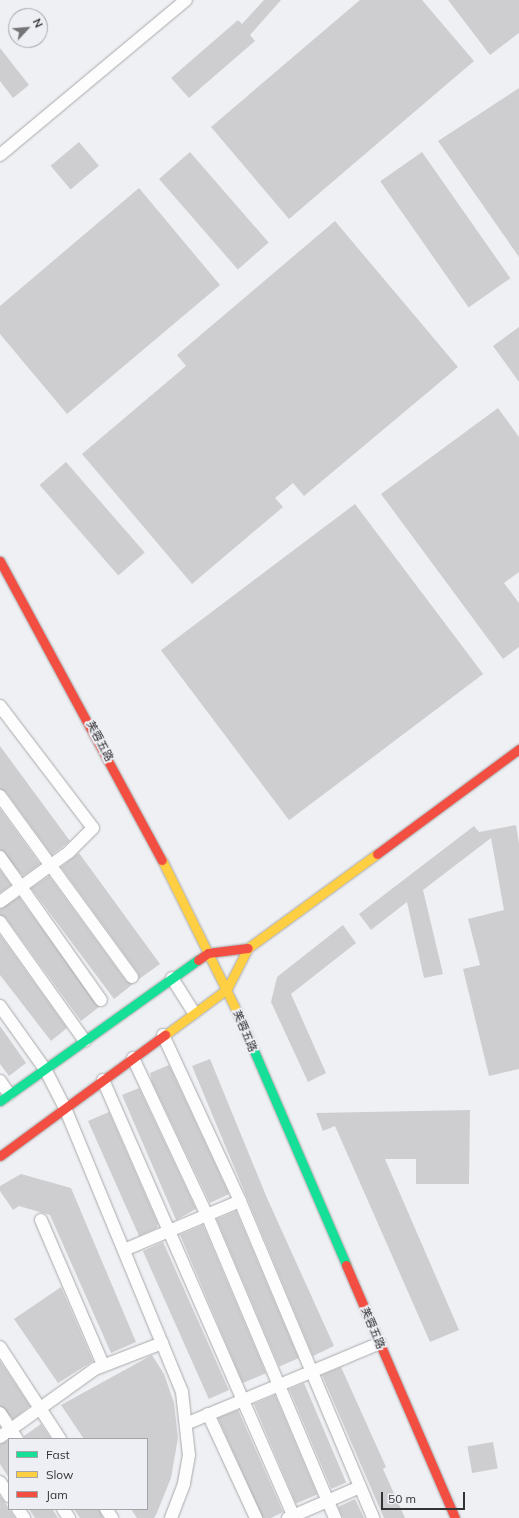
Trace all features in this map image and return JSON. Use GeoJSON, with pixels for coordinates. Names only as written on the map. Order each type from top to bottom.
{"type":"FeatureCollection","features":[{"type":"Feature","properties":{"kind":"street"},"geometry":{"type":"LineString","coordinates":[[0,155],[186,0]]}},
{"type":"Feature","properties":{"kind":"street","name":"芙蓉五路"},"geometry":{"type":"LineString","coordinates":[[0,561],[119,776],[227,989],[455,1518]]}},
{"type":"Feature","properties":{"kind":"street"},"geometry":{"type":"LineString","coordinates":[[0,706],[93,828],[51,866],[0,902]]}},
{"type":"Feature","properties":{"kind":"street"},"geometry":{"type":"LineString","coordinates":[[0,1156],[227,989],[248,948],[519,749]]}},
{"type":"Feature","properties":{"kind":"street"},"geometry":{"type":"LineString","coordinates":[[0,796],[132,977]]}},
{"type":"Feature","properties":{"kind":"street"},"geometry":{"type":"LineString","coordinates":[[0,857],[101,1000]]}},
{"type":"Feature","properties":{"kind":"street"},"geometry":{"type":"LineString","coordinates":[[0,922],[85,1041]]}},
{"type":"Feature","properties":{"kind":"street"},"geometry":{"type":"LineString","coordinates":[[0,1082],[5,1098],[208,952],[248,948]]}},
{"type":"Feature","properties":{"kind":"street"},"geometry":{"type":"LineString","coordinates":[[172,978],[194,1013]]}},
{"type":"Feature","properties":{"kind":"street"},"geometry":{"type":"LineString","coordinates":[[0,1006],[45,1069],[65,1108],[182,1392],[188,1423],[189,1455],[184,1484],[171,1518]]}},
{"type":"Feature","properties":{"kind":"street"},"geometry":{"type":"LineString","coordinates":[[163,1035],[240,1201],[373,1518]]}},
{"type":"Feature","properties":{"kind":"street"},"geometry":{"type":"LineString","coordinates":[[133,1058],[207,1215],[335,1518]]}},
{"type":"Feature","properties":{"kind":"street"},"geometry":{"type":"LineString","coordinates":[[103,1080],[171,1230],[241,1400],[292,1517],[360,1487]]}},
{"type":"Feature","properties":{"kind":"street"},"geometry":{"type":"LineString","coordinates":[[124,1250],[240,1201]]}},
{"type":"Feature","properties":{"kind":"street"},"geometry":{"type":"LineString","coordinates":[[41,1220],[103,1365]]}},
{"type":"Feature","properties":{"kind":"street"},"geometry":{"type":"LineString","coordinates":[[0,1437],[14,1434],[40,1408],[103,1365],[162,1343]]}},
{"type":"Feature","properties":{"kind":"street"},"geometry":{"type":"LineString","coordinates":[[188,1423],[380,1343]]}},
{"type":"Feature","properties":{"kind":"street"},"geometry":{"type":"LineString","coordinates":[[0,1347],[59,1438]]}},
{"type":"Feature","properties":{"kind":"street"},"geometry":{"type":"LineString","coordinates":[[0,1413],[14,1434]]}},
{"type":"Feature","properties":{"kind":"street"},"geometry":{"type":"LineString","coordinates":[[208,1414],[256,1518]]}},
{"type":"Feature","properties":{"kind":"street"},"geometry":{"type":"LineString","coordinates":[[0,1482],[8,1494]]}},
{"type":"Feature","properties":{"kind":"building"},"geometry":{"type":"Polygon","coordinates":[[[264,0],[281,0],[250,35],[255,41],[189,98],[171,78],[238,20],[242,24],[264,0]]]}},
{"type":"Feature","properties":{"kind":"building"},"geometry":{"type":"Polygon","coordinates":[[[360,0],[422,0],[474,61],[289,219],[211,127],[360,0]]]}},
{"type":"Feature","properties":{"kind":"building"},"geometry":{"type":"Polygon","coordinates":[[[448,0],[519,0],[519,33],[490,55],[448,0]]]}},
{"type":"Feature","properties":{"kind":"building"},"geometry":{"type":"Polygon","coordinates":[[[0,48],[29,85],[13,98],[0,81],[0,48]]]}},
{"type":"Feature","properties":{"kind":"building"},"geometry":{"type":"Polygon","coordinates":[[[519,88],[519,257],[438,141],[519,88]]]}},
{"type":"Feature","properties":{"kind":"building"},"geometry":{"type":"Polygon","coordinates":[[[79,142],[99,166],[71,190],[51,166],[79,142]]]}},
{"type":"Feature","properties":{"kind":"building"},"geometry":{"type":"Polygon","coordinates":[[[190,152],[269,243],[238,269],[159,179],[190,152]]]}},
{"type":"Feature","properties":{"kind":"building"},"geometry":{"type":"Polygon","coordinates":[[[422,152],[510,278],[469,307],[380,181],[422,152]]]}},
{"type":"Feature","properties":{"kind":"building"},"geometry":{"type":"Polygon","coordinates":[[[139,188],[220,285],[67,414],[0,334],[0,306],[139,188]]]}},
{"type":"Feature","properties":{"kind":"building"},"geometry":{"type":"Polygon","coordinates":[[[335,221],[458,367],[304,496],[293,483],[275,498],[283,507],[192,584],[82,454],[186,366],[177,355],[335,221]]]}},
{"type":"Feature","properties":{"kind":"building"},"geometry":{"type":"Polygon","coordinates":[[[519,327],[519,382],[493,346],[519,327]]]}},
{"type":"Feature","properties":{"kind":"building"},"geometry":{"type":"Polygon","coordinates":[[[498,408],[519,437],[519,572],[504,583],[519,603],[519,647],[503,659],[381,494],[498,408]]]}},
{"type":"Feature","properties":{"kind":"building"},"geometry":{"type":"Polygon","coordinates":[[[66,462],[145,553],[118,576],[40,485],[66,462]]]}},
{"type":"Feature","properties":{"kind":"building"},"geometry":{"type":"Polygon","coordinates":[[[355,504],[483,674],[289,820],[161,650],[355,504]]]}},
{"type":"Feature","properties":{"kind":"building"},"geometry":{"type":"Polygon","coordinates":[[[0,746],[70,841],[52,855],[6,792],[0,789],[0,746]]]}},
{"type":"Feature","properties":{"kind":"building"},"geometry":{"type":"Polygon","coordinates":[[[0,809],[40,864],[23,876],[0,850],[0,809]]]}},
{"type":"Feature","properties":{"kind":"building"},"geometry":{"type":"Polygon","coordinates":[[[516,825],[519,844],[519,1069],[489,1076],[463,969],[480,965],[468,919],[504,910],[491,838],[423,890],[443,974],[424,978],[407,902],[371,930],[359,914],[474,826],[479,832],[516,825]]]}},
{"type":"Feature","properties":{"kind":"building"},"geometry":{"type":"Polygon","coordinates":[[[79,853],[160,964],[139,979],[138,973],[61,867],[79,853]]]}},
{"type":"Feature","properties":{"kind":"building"},"geometry":{"type":"Polygon","coordinates":[[[0,870],[11,885],[0,893],[0,870]]]}},
{"type":"Feature","properties":{"kind":"building"},"geometry":{"type":"Polygon","coordinates":[[[49,876],[126,981],[133,984],[114,999],[31,888],[49,876]]]}},
{"type":"Feature","properties":{"kind":"building"},"geometry":{"type":"Polygon","coordinates":[[[19,897],[99,1007],[81,1021],[6,918],[0,915],[0,909],[19,897]]]}},
{"type":"Feature","properties":{"kind":"building"},"geometry":{"type":"Polygon","coordinates":[[[343,925],[356,943],[291,994],[326,1073],[308,1082],[271,1002],[277,977],[343,925]]]}},
{"type":"Feature","properties":{"kind":"building"},"geometry":{"type":"Polygon","coordinates":[[[0,935],[67,1028],[51,1041],[0,975],[0,935]]]}},
{"type":"Feature","properties":{"kind":"building"},"geometry":{"type":"Polygon","coordinates":[[[0,1026],[26,1063],[9,1076],[0,1064],[0,1026]]]}},
{"type":"Feature","properties":{"kind":"building"},"geometry":{"type":"Polygon","coordinates":[[[210,1059],[267,1198],[334,1346],[313,1356],[192,1066],[210,1059]]]}},
{"type":"Feature","properties":{"kind":"building"},"geometry":{"type":"Polygon","coordinates":[[[169,1065],[229,1194],[210,1203],[152,1082],[150,1073],[169,1065]]]}},
{"type":"Feature","properties":{"kind":"building"},"geometry":{"type":"Polygon","coordinates":[[[139,1088],[196,1209],[176,1220],[122,1095],[139,1088]]]}},
{"type":"Feature","properties":{"kind":"building"},"geometry":{"type":"Polygon","coordinates":[[[470,1110],[469,1184],[416,1184],[416,1159],[385,1159],[459,1330],[430,1342],[335,1126],[323,1131],[316,1113],[470,1110]]]}},
{"type":"Feature","properties":{"kind":"building"},"geometry":{"type":"Polygon","coordinates":[[[109,1112],[158,1224],[157,1228],[139,1236],[88,1121],[109,1112]]]}},
{"type":"Feature","properties":{"kind":"building"},"geometry":{"type":"Polygon","coordinates":[[[21,1174],[71,1188],[136,1342],[111,1353],[50,1215],[19,1206],[13,1210],[0,1191],[0,1186],[21,1174]]]}},
{"type":"Feature","properties":{"kind":"building"},"geometry":{"type":"Polygon","coordinates":[[[236,1211],[299,1358],[279,1366],[217,1219],[236,1211]]]}},
{"type":"Feature","properties":{"kind":"building"},"geometry":{"type":"Polygon","coordinates":[[[203,1225],[266,1373],[243,1383],[180,1235],[203,1225]]]}},
{"type":"Feature","properties":{"kind":"building"},"geometry":{"type":"Polygon","coordinates":[[[163,1242],[229,1390],[209,1399],[143,1251],[163,1242]]]}},
{"type":"Feature","properties":{"kind":"building"},"geometry":{"type":"Polygon","coordinates":[[[61,1287],[93,1361],[58,1383],[14,1319],[61,1287]]]}},
{"type":"Feature","properties":{"kind":"building"},"geometry":{"type":"Polygon","coordinates":[[[152,1355],[164,1374],[174,1403],[178,1438],[171,1478],[154,1518],[137,1518],[132,1510],[148,1510],[148,1438],[83,1438],[61,1405],[152,1355]]]}},
{"type":"Feature","properties":{"kind":"building"},"geometry":{"type":"Polygon","coordinates":[[[0,1361],[30,1406],[13,1419],[0,1406],[0,1361]]]}},
{"type":"Feature","properties":{"kind":"building"},"geometry":{"type":"Polygon","coordinates":[[[341,1367],[386,1467],[383,1469],[405,1518],[384,1518],[322,1375],[341,1367]]]}},
{"type":"Feature","properties":{"kind":"building"},"geometry":{"type":"Polygon","coordinates":[[[304,1383],[346,1482],[331,1489],[289,1389],[304,1383]]]}},
{"type":"Feature","properties":{"kind":"building"},"geometry":{"type":"Polygon","coordinates":[[[275,1395],[317,1494],[296,1503],[254,1404],[275,1395]]]}},
{"type":"Feature","properties":{"kind":"building"},"geometry":{"type":"Polygon","coordinates":[[[238,1410],[283,1512],[271,1518],[263,1518],[218,1418],[238,1410]]]}},
{"type":"Feature","properties":{"kind":"building"},"geometry":{"type":"Polygon","coordinates":[[[41,1424],[50,1438],[24,1438],[24,1436],[41,1424]]]}},
{"type":"Feature","properties":{"kind":"building"},"geometry":{"type":"Polygon","coordinates":[[[8,1440],[8,1476],[0,1464],[0,1444],[8,1440]]]}},
{"type":"Feature","properties":{"kind":"building"},"geometry":{"type":"Polygon","coordinates":[[[493,1442],[498,1469],[472,1473],[467,1447],[493,1442]]]}},
{"type":"Feature","properties":{"kind":"building"},"geometry":{"type":"Polygon","coordinates":[[[0,1496],[8,1507],[8,1510],[10,1510],[15,1518],[0,1518],[0,1496]]]}},
{"type":"Feature","properties":{"kind":"building"},"geometry":{"type":"Polygon","coordinates":[[[355,1499],[364,1518],[343,1518],[338,1507],[355,1499]]]}},
{"type":"Feature","properties":{"kind":"building"},"geometry":{"type":"Polygon","coordinates":[[[30,1510],[53,1510],[58,1518],[35,1518],[30,1510]]]}},
{"type":"Feature","properties":{"kind":"building"},"geometry":{"type":"Polygon","coordinates":[[[75,1510],[99,1510],[103,1518],[80,1518],[75,1510]]]}},
{"type":"Feature","properties":{"kind":"traffic: fast"},"geometry":{"type":"LineString","coordinates":[[0,1101],[198,960]]}},
{"type":"Feature","properties":{"kind":"traffic: fast"},"geometry":{"type":"LineString","coordinates":[[239,1016],[346,1265]]}},
{"type":"Feature","properties":{"kind":"traffic: slow"},"geometry":{"type":"LineString","coordinates":[[165,1035],[227,989],[248,948],[377,854]]}},
{"type":"Feature","properties":{"kind":"traffic: slow"},"geometry":{"type":"LineString","coordinates":[[162,860],[239,1016]]}},
{"type":"Feature","properties":{"kind":"traffic: jam"},"geometry":{"type":"LineString","coordinates":[[0,561],[162,860]]}},
{"type":"Feature","properties":{"kind":"traffic: jam"},"geometry":{"type":"LineString","coordinates":[[377,854],[519,749]]}},
{"type":"Feature","properties":{"kind":"traffic: jam"},"geometry":{"type":"LineString","coordinates":[[198,960],[208,953],[248,948]]}},
{"type":"Feature","properties":{"kind":"traffic: jam"},"geometry":{"type":"LineString","coordinates":[[0,1156],[165,1035]]}},
{"type":"Feature","properties":{"kind":"traffic: jam"},"geometry":{"type":"LineString","coordinates":[[346,1265],[455,1518]]}}]}
